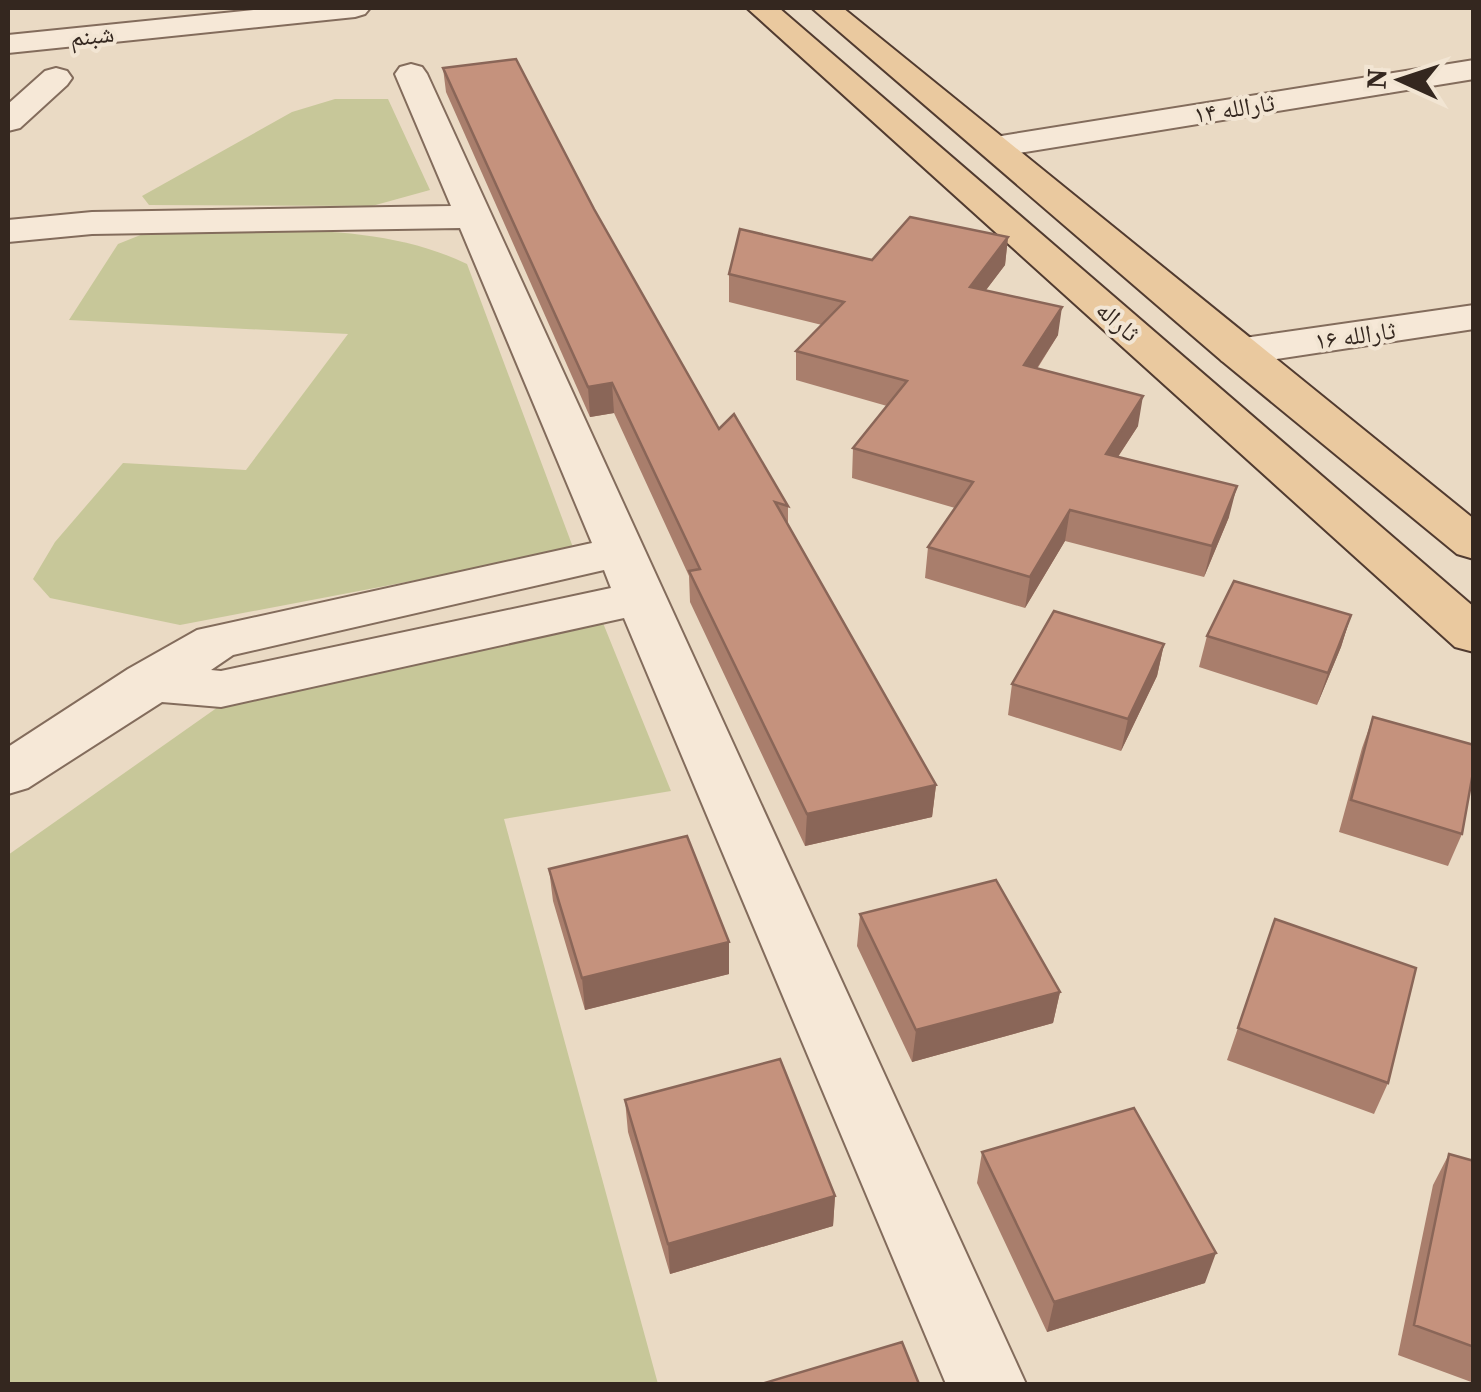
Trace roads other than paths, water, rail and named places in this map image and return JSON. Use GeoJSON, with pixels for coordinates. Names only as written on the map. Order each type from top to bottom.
{"type":"FeatureCollection","features":[{"type":"Feature","properties":{"kind":"main road","name":"ثاراله"},"geometry":{"type":"LineString","coordinates":[[762,8],[1473,633]]}},
{"type":"Feature","properties":{"kind":"main road","name":"ثاراله"},"geometry":{"type":"LineString","coordinates":[[826,8],[1236,352],[1474,544]]}},
{"type":"Feature","properties":{"kind":"street"},"geometry":{"type":"LineString","coordinates":[[48,8],[48,40]]}},
{"type":"Feature","properties":{"kind":"street","name":"شبنم"},"geometry":{"type":"LineString","coordinates":[[8,44],[299,10],[355,8]]}},
{"type":"Feature","properties":{"kind":"street","name":"ثارالله ۱۴"},"geometry":{"type":"LineString","coordinates":[[995,147],[1474,69]]}},
{"type":"Feature","properties":{"kind":"street"},"geometry":{"type":"LineString","coordinates":[[411,74],[986,1384]]}},
{"type":"Feature","properties":{"kind":"street"},"geometry":{"type":"LineString","coordinates":[[8,120],[56,78]]}},
{"type":"Feature","properties":{"kind":"street"},"geometry":{"type":"LineString","coordinates":[[8,231],[92,223],[473,217]]}},
{"type":"Feature","properties":{"kind":"street","name":"ثارالله ۱۶"},"geometry":{"type":"LineString","coordinates":[[1236,352],[1474,317]]}},
{"type":"Feature","properties":{"kind":"street"},"geometry":{"type":"LineString","coordinates":[[8,774],[148,682],[221,689],[629,575]]}}]}
